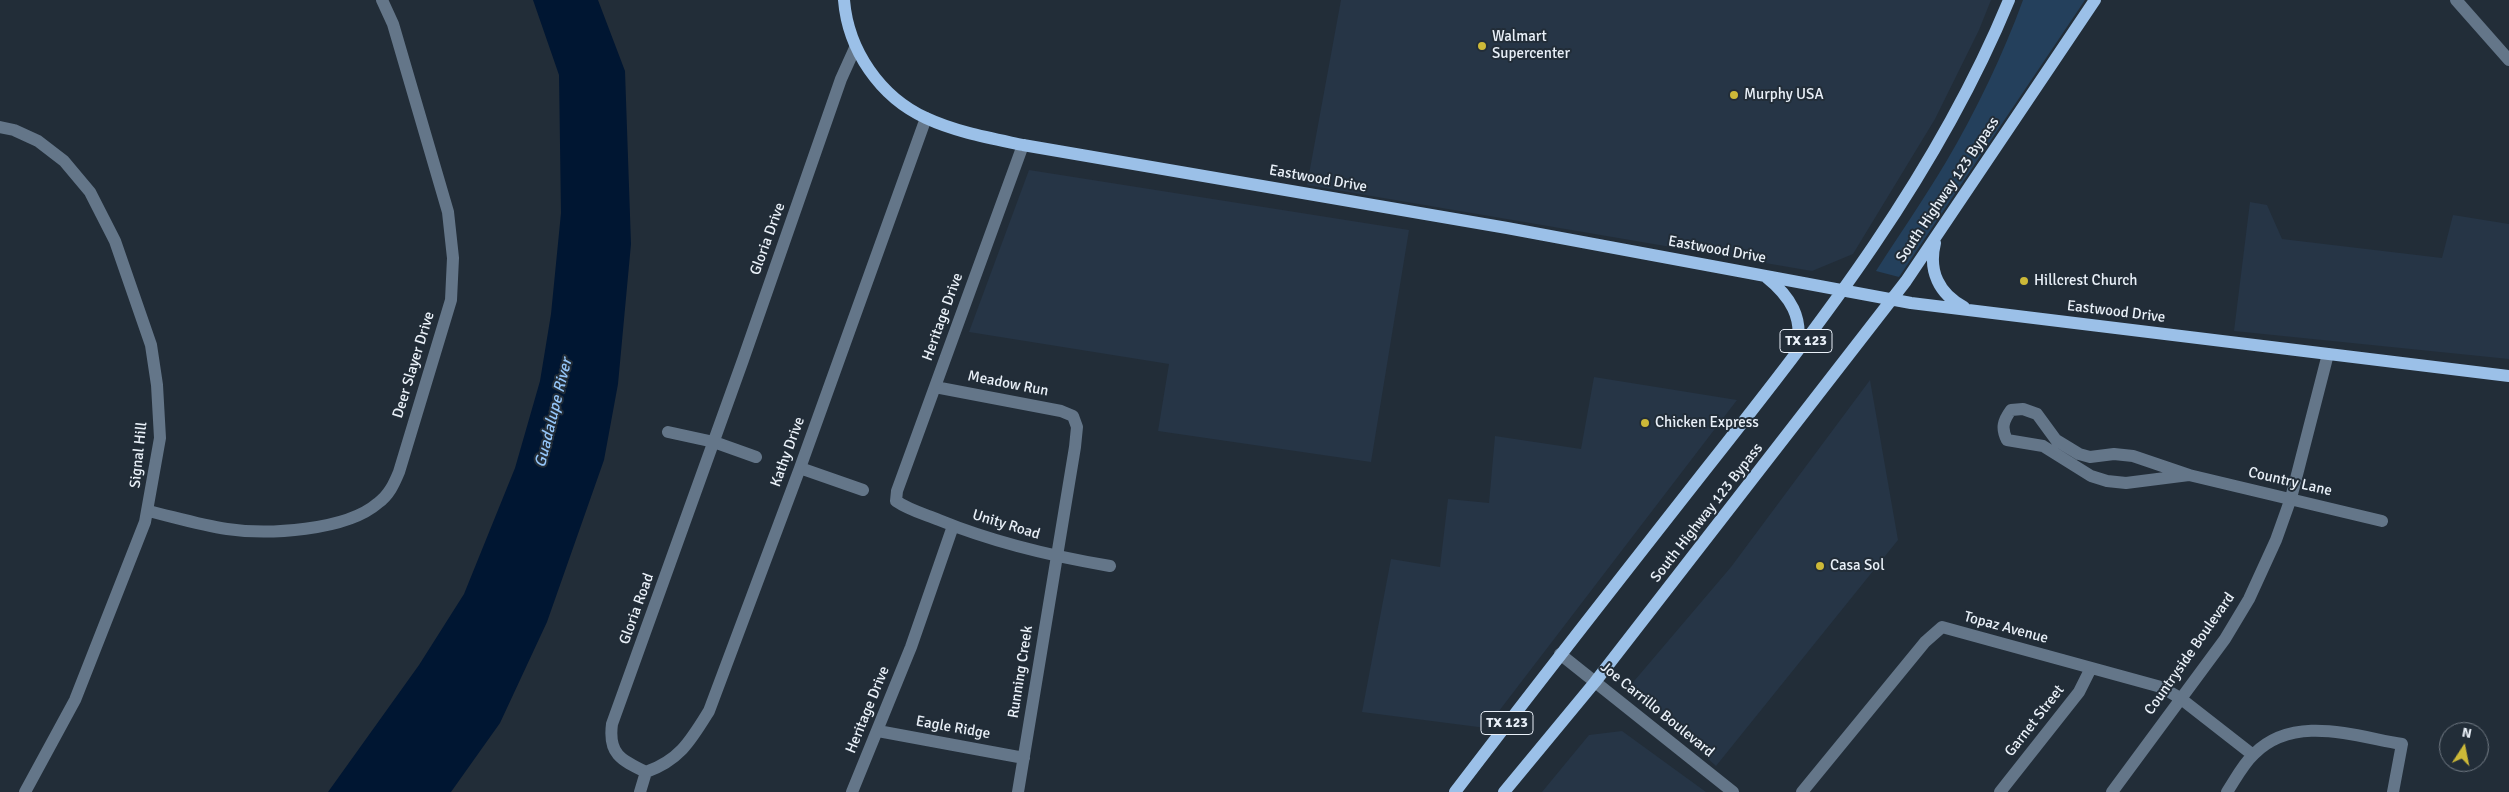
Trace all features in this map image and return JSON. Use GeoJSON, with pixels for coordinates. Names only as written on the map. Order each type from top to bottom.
{"type":"FeatureCollection","features":[{"type":"Feature","properties":{"kind":"main road"},"geometry":{"type":"LineString","coordinates":[[844,0],[855,48]]}},
{"type":"Feature","properties":{"kind":"main road","name":"South Highway 123 Bypass"},"geometry":{"type":"LineString","coordinates":[[1455,792],[1560,654],[1795,356],[1844,290],[1928,163],[1956,113],[2009,0]]}},
{"type":"Feature","properties":{"kind":"main road","name":"South Highway 123 Bypass"},"geometry":{"type":"LineString","coordinates":[[1504,792],[1596,682],[1892,299],[1937,236],[2095,0]]}},
{"type":"Feature","properties":{"kind":"main road","name":"Eastwood Drive"},"geometry":{"type":"LineString","coordinates":[[855,48],[872,73],[894,96],[926,118],[965,132],[1022,145],[1507,228],[1892,299],[2509,376]]}},
{"type":"Feature","properties":{"kind":"main road"},"geometry":{"type":"LineString","coordinates":[[1937,236],[1932,262],[1937,280],[1949,297],[1971,310]]}},
{"type":"Feature","properties":{"kind":"main road"},"geometry":{"type":"LineString","coordinates":[[1763,275],[1785,293],[1796,312],[1799,332],[1795,356]]}},
{"type":"Feature","properties":{"kind":"street","name":"Deer Slayer Drive"},"geometry":{"type":"LineString","coordinates":[[148,511],[235,530],[268,532],[321,526],[364,513],[378,504],[391,490],[400,472],[451,300],[453,258],[448,212],[393,24],[382,0]]}},
{"type":"Feature","properties":{"kind":"street"},"geometry":{"type":"LineString","coordinates":[[2456,0],[2509,60]]}},
{"type":"Feature","properties":{"kind":"street","name":"Gloria Drive"},"geometry":{"type":"LineString","coordinates":[[714,442],[840,80],[855,48]]}},
{"type":"Feature","properties":{"kind":"street","name":"Kathy Drive"},"geometry":{"type":"LineString","coordinates":[[646,772],[664,766],[679,754],[692,738],[709,711],[800,468],[926,118]]}},
{"type":"Feature","properties":{"kind":"street","name":"Signal Hill"},"geometry":{"type":"LineString","coordinates":[[0,126],[38,141],[64,161],[90,192],[115,241],[151,345],[157,385],[160,438],[148,511],[75,700],[25,792]]}},
{"type":"Feature","properties":{"kind":"street","name":"Heritage Drive"},"geometry":{"type":"LineString","coordinates":[[896,501],[897,491],[1022,145]]}},
{"type":"Feature","properties":{"kind":"street","name":"Countryside Boulevard"},"geometry":{"type":"LineString","coordinates":[[2112,792],[2224,639],[2249,599],[2276,540],[2291,498],[2328,354]]}},
{"type":"Feature","properties":{"kind":"street","name":"Meadow Run"},"geometry":{"type":"LineString","coordinates":[[935,387],[1061,411],[1073,416]]}},
{"type":"Feature","properties":{"kind":"street","name":"Country Lane"},"geometry":{"type":"LineString","coordinates":[[2189,475],[2126,483],[2107,481],[2091,476],[2066,453],[2037,414],[2023,409],[2011,410],[2004,421],[2002,431],[2007,440],[2018,444],[2029,442],[2066,453],[2090,457],[2114,454],[2133,456],[2189,475],[2382,521]]}},
{"type":"Feature","properties":{"kind":"street","name":"Running Creek"},"geometry":{"type":"LineString","coordinates":[[1018,792],[1056,556],[1076,447],[1077,427],[1073,416]]}},
{"type":"Feature","properties":{"kind":"street"},"geometry":{"type":"LineString","coordinates":[[668,432],[714,442],[756,457]]}},
{"type":"Feature","properties":{"kind":"street","name":"Gloria Road"},"geometry":{"type":"LineString","coordinates":[[646,772],[627,763],[614,750],[610,739],[612,724],[714,442]]}},
{"type":"Feature","properties":{"kind":"street"},"geometry":{"type":"LineString","coordinates":[[800,468],[863,490]]}},
{"type":"Feature","properties":{"kind":"street","name":"Unity Road"},"geometry":{"type":"LineString","coordinates":[[896,501],[905,507],[954,526],[1020,548],[1110,566]]}},
{"type":"Feature","properties":{"kind":"street","name":"Heritage Drive"},"geometry":{"type":"LineString","coordinates":[[852,792],[911,647],[954,526]]}},
{"type":"Feature","properties":{"kind":"street","name":"Topaz Avenue"},"geometry":{"type":"LineString","coordinates":[[1802,792],[1925,642],[1942,627],[2161,686],[2180,698],[2253,754]]}},
{"type":"Feature","properties":{"kind":"street","name":"Joe Carrillo Boulevard"},"geometry":{"type":"LineString","coordinates":[[1560,654],[1733,792]]}},
{"type":"Feature","properties":{"kind":"street","name":"Garnet Street"},"geometry":{"type":"LineString","coordinates":[[2000,792],[2079,692],[2091,668]]}},
{"type":"Feature","properties":{"kind":"street"},"geometry":{"type":"LineString","coordinates":[[2227,792],[2253,754],[2278,737],[2308,730],[2325,730],[2402,744],[2393,792]]}},
{"type":"Feature","properties":{"kind":"street","name":"Eagle Ridge"},"geometry":{"type":"LineString","coordinates":[[878,731],[1024,758]]}},
{"type":"Feature","properties":{"kind":"street"},"geometry":{"type":"LineString","coordinates":[[640,792],[646,772]]}},
{"type":"Feature","properties":{"kind":"shaded area"},"geometry":{"type":"Polygon","coordinates":[[[1341,0],[1991,0],[1979,30],[1935,119],[1853,254],[1812,271],[1307,185],[1341,0]]]}},
{"type":"Feature","properties":{"kind":"shaded area"},"geometry":{"type":"Polygon","coordinates":[[[2023,0],[2085,0],[1899,277],[1876,271],[1938,176],[1968,123],[1998,62],[2023,0]]]}},
{"type":"Feature","properties":{"kind":"shaded area"},"geometry":{"type":"Polygon","coordinates":[[[1029,170],[1409,230],[1371,462],[1158,431],[1169,364],[969,332],[1029,170]]]}},
{"type":"Feature","properties":{"kind":"shaded area"},"geometry":{"type":"Polygon","coordinates":[[[2250,202],[2267,205],[2282,239],[2442,258],[2453,215],[2509,224],[2509,359],[2234,331],[2250,202]]]}},
{"type":"Feature","properties":{"kind":"shaded area"},"geometry":{"type":"Polygon","coordinates":[[[1594,377],[1737,400],[1486,728],[1362,712],[1391,559],[1440,567],[1448,499],[1489,503],[1495,436],[1581,449],[1594,377]]]}},
{"type":"Feature","properties":{"kind":"shaded area"},"geometry":{"type":"Polygon","coordinates":[[[1870,380],[1898,540],[1716,766],[1629,687],[1731,567],[1870,380]]]}},
{"type":"Feature","properties":{"kind":"shaded area"},"geometry":{"type":"Polygon","coordinates":[[[1622,731],[1706,792],[1542,792],[1589,735],[1622,731]]]}},
{"type":"Feature","properties":{"kind":"water","name":"Guadalupe River"},"geometry":{"type":"Polygon","coordinates":[[[533,0],[598,0],[625,71],[631,244],[618,384],[604,460],[547,622],[500,723],[451,792],[328,792],[419,665],[464,594],[515,468],[540,381],[551,314],[561,213],[559,75],[533,0]]]}},
{"type":"Feature","properties":{"kind":"place","name":"Walmart Supercenter"},"geometry":{"type":"Point","coordinates":[1482,46]}},
{"type":"Feature","properties":{"kind":"place","name":"Murphy USA"},"geometry":{"type":"Point","coordinates":[1734,95]}},
{"type":"Feature","properties":{"kind":"place","name":"Hillcrest Church"},"geometry":{"type":"Point","coordinates":[2024,281]}},
{"type":"Feature","properties":{"kind":"place","name":"Chicken Express"},"geometry":{"type":"Point","coordinates":[1645,423]}},
{"type":"Feature","properties":{"kind":"place","name":"Casa Sol"},"geometry":{"type":"Point","coordinates":[1820,566]}}]}
